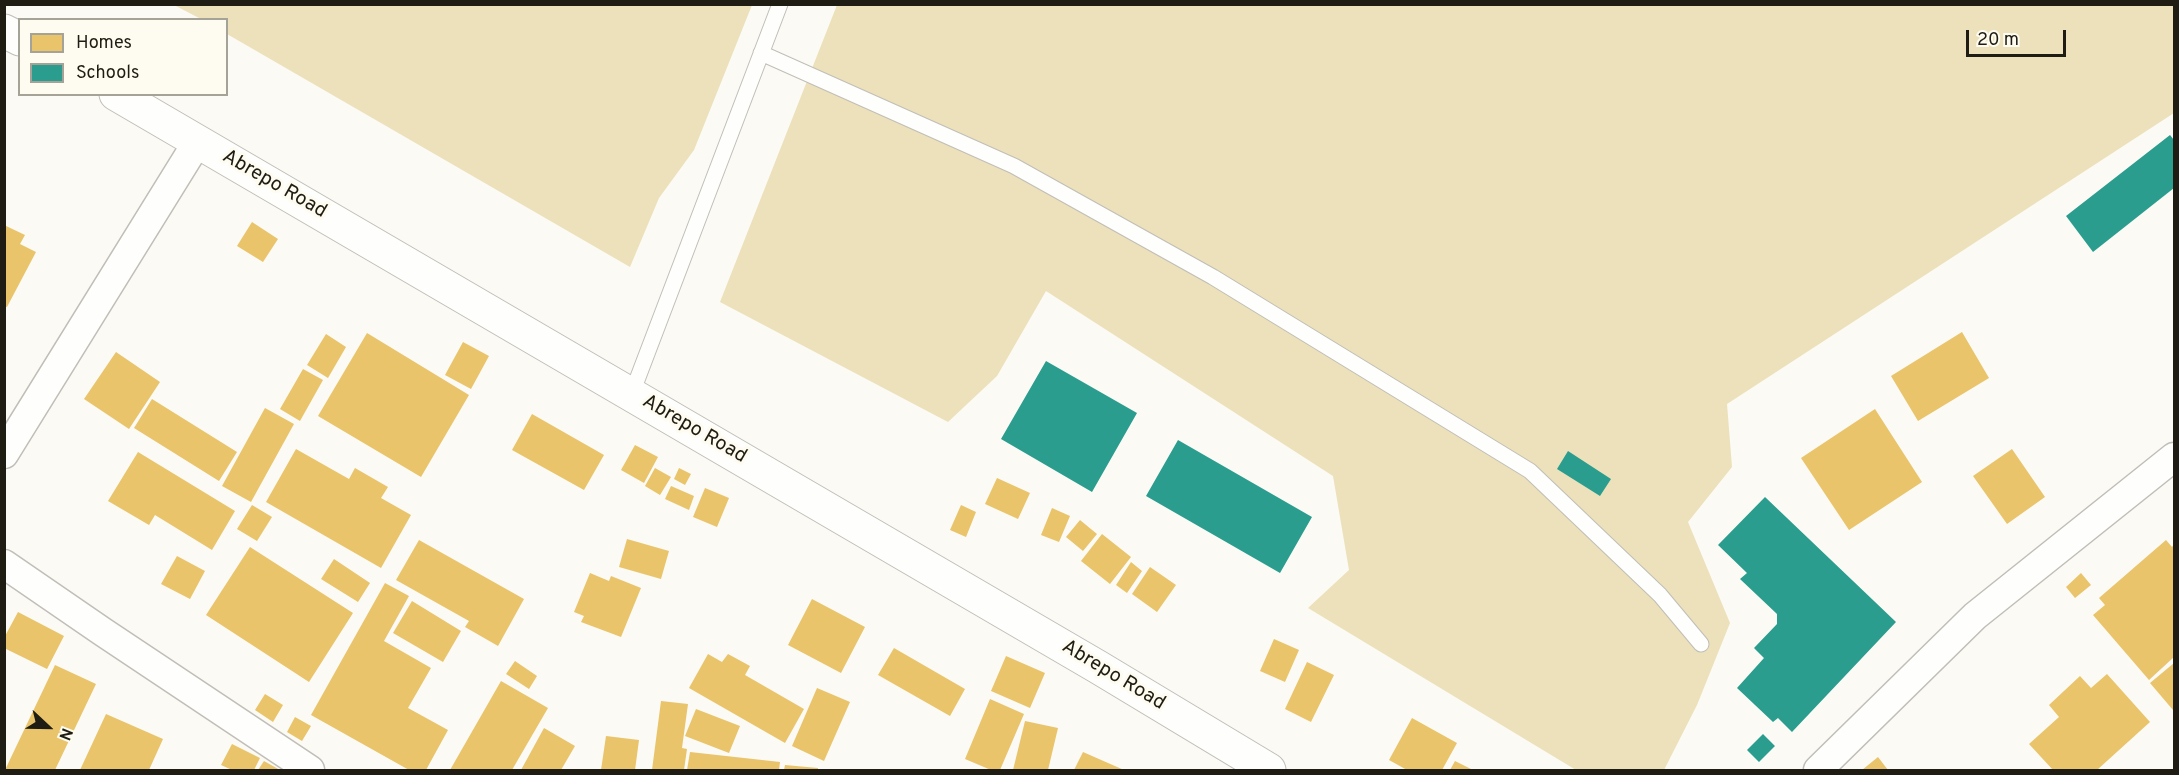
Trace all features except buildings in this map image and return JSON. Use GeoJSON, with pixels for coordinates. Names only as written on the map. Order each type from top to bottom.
{"type":"FeatureCollection","features":[{"type":"Feature","properties":{"kind":"main road"},"geometry":{"type":"LineString","coordinates":[[4,31],[18,38]]}},
{"type":"Feature","properties":{"kind":"main road","name":"Abrepo Road"},"geometry":{"type":"LineString","coordinates":[[119,96],[632,393],[1078,655],[1269,771]]}},
{"type":"Feature","properties":{"kind":"street"},"geometry":{"type":"LineString","coordinates":[[4,454],[198,141]]}},
{"type":"Feature","properties":{"kind":"street"},"geometry":{"type":"LineString","coordinates":[[1818,771],[1975,616],[2175,457]]}},
{"type":"Feature","properties":{"kind":"street"},"geometry":{"type":"LineString","coordinates":[[4,564],[310,771]]}},
{"type":"Feature","properties":{"kind":"lane"},"geometry":{"type":"LineString","coordinates":[[632,393],[780,4]]}},
{"type":"Feature","properties":{"kind":"lane"},"geometry":{"type":"LineString","coordinates":[[761,53],[1014,166],[1214,277],[1521,465],[1660,595],[1701,644]]}},
{"type":"Feature","properties":{"kind":"shaded area"},"geometry":{"type":"Polygon","coordinates":[[[752,4],[694,150],[659,198],[630,267],[228,35],[228,18],[199,18],[174,5],[752,4]]]}},
{"type":"Feature","properties":{"kind":"shaded area"},"geometry":{"type":"Polygon","coordinates":[[[837,5],[2174,5],[2174,113],[1727,404],[1732,467],[1688,522],[1730,623],[1697,705],[1664,770],[1576,770],[1308,608],[1349,570],[1333,476],[1046,291],[997,376],[948,422],[720,302],[837,5]]]}}]}
